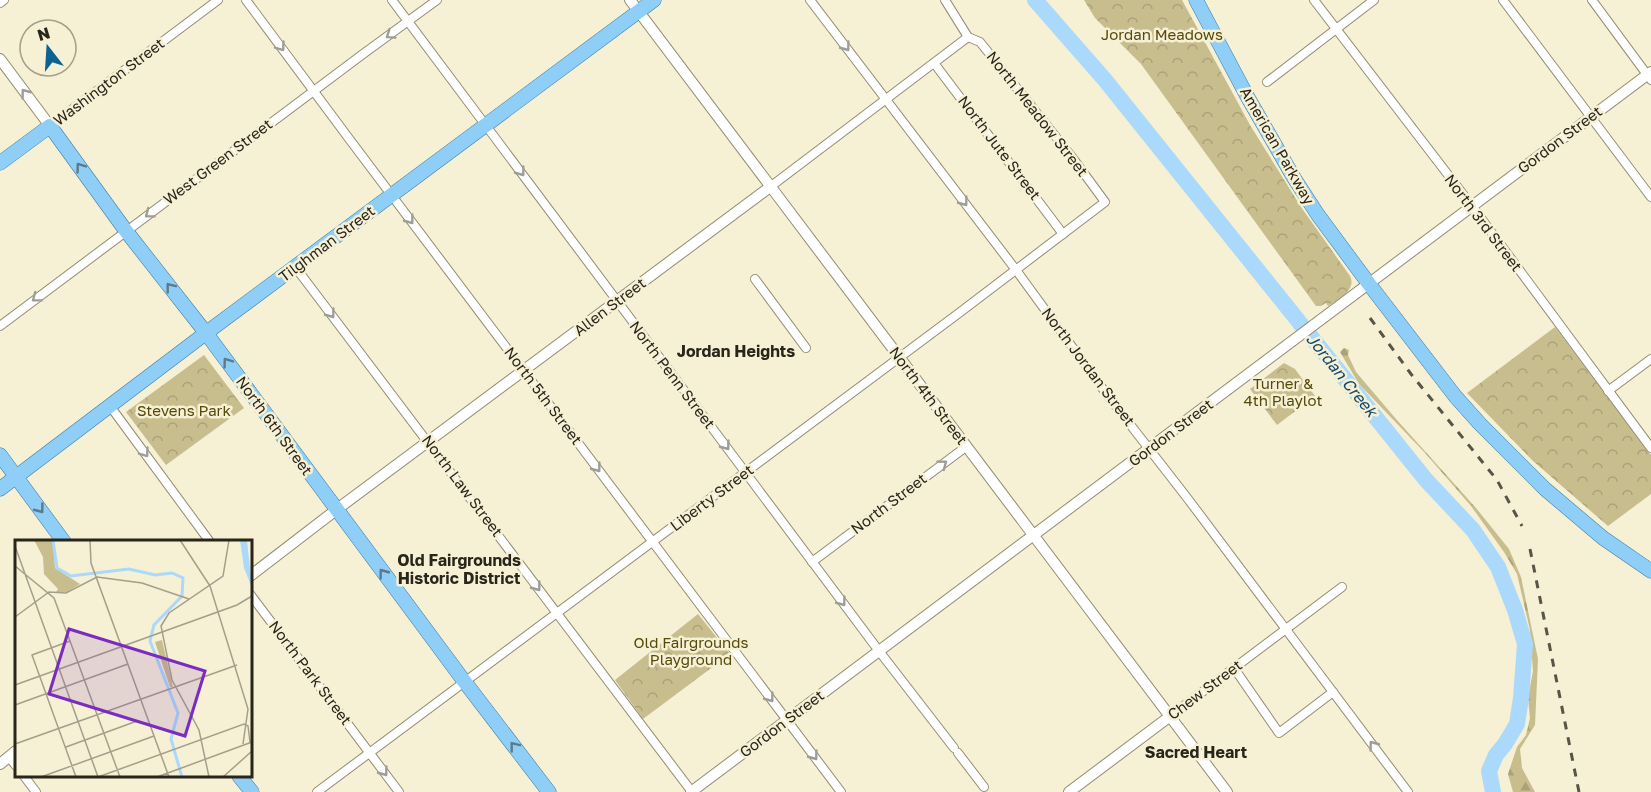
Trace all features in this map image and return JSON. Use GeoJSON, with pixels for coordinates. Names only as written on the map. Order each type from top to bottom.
{"type":"FeatureCollection","features":[{"type":"Feature","properties":{"kind":"main road","name":"Tilghman Street"},"geometry":{"type":"LineString","coordinates":[[0,489],[654,0]]}},
{"type":"Feature","properties":{"kind":"main road","name":"American Parkway"},"geometry":{"type":"LineString","coordinates":[[1196,0],[1247,96],[1318,215],[1455,396],[1545,489],[1603,538],[1651,571]]}},
{"type":"Feature","properties":{"kind":"main road","name":"Washington Street"},"geometry":{"type":"LineString","coordinates":[[0,163],[50,126]]}},
{"type":"Feature","properties":{"kind":"main road","name":"North 6th Street"},"geometry":{"type":"LineString","coordinates":[[50,126],[126,231],[206,333],[336,510],[549,792]]}},
{"type":"Feature","properties":{"kind":"main road"},"geometry":{"type":"LineString","coordinates":[[0,455],[63,540]]}},
{"type":"Feature","properties":{"kind":"main road"},"geometry":{"type":"LineString","coordinates":[[240,777],[252,792]]}},
{"type":"Feature","properties":{"kind":"street"},"geometry":{"type":"LineString","coordinates":[[0,3],[4,0]]}},
{"type":"Feature","properties":{"kind":"street","name":"Washington Street"},"geometry":{"type":"LineString","coordinates":[[50,126],[218,0]]}},
{"type":"Feature","properties":{"kind":"street","name":"North 5th Street"},"geometry":{"type":"LineString","coordinates":[[246,0],[841,792]]}},
{"type":"Feature","properties":{"kind":"street","name":"North Penn Street"},"geometry":{"type":"LineString","coordinates":[[392,0],[812,562],[984,787]]}},
{"type":"Feature","properties":{"kind":"street","name":"West Green Street"},"geometry":{"type":"LineString","coordinates":[[0,326],[437,0]]}},
{"type":"Feature","properties":{"kind":"street","name":"North 4th Street"},"geometry":{"type":"LineString","coordinates":[[630,0],[1227,792]]}},
{"type":"Feature","properties":{"kind":"street","name":"North Jordan Street"},"geometry":{"type":"LineString","coordinates":[[810,0],[1408,792]]}},
{"type":"Feature","properties":{"kind":"street","name":"North Meadow Street"},"geometry":{"type":"LineString","coordinates":[[945,0],[968,37],[980,42],[1105,202]]}},
{"type":"Feature","properties":{"kind":"street","name":"North 3rd Street"},"geometry":{"type":"LineString","coordinates":[[1314,0],[1472,206],[1651,448]]}},
{"type":"Feature","properties":{"kind":"street"},"geometry":{"type":"LineString","coordinates":[[1267,82],[1374,0]]}},
{"type":"Feature","properties":{"kind":"street"},"geometry":{"type":"LineString","coordinates":[[1503,0],[1651,197]]}},
{"type":"Feature","properties":{"kind":"street"},"geometry":{"type":"LineString","coordinates":[[1592,0],[1650,76]]}},
{"type":"Feature","properties":{"kind":"street","name":"Allen Street"},"geometry":{"type":"LineString","coordinates":[[252,574],[968,37]]}},
{"type":"Feature","properties":{"kind":"street","name":"North 6th Street"},"geometry":{"type":"LineString","coordinates":[[0,59],[50,126]]}},
{"type":"Feature","properties":{"kind":"street","name":"North Jute Street"},"geometry":{"type":"LineString","coordinates":[[934,63],[1063,234]]}},
{"type":"Feature","properties":{"kind":"street","name":"Gordon Street"},"geometry":{"type":"LineString","coordinates":[[691,792],[1591,117],[1650,76]]}},
{"type":"Feature","properties":{"kind":"street","name":"Liberty Street"},"geometry":{"type":"LineString","coordinates":[[317,792],[900,358],[1105,202]]}},
{"type":"Feature","properties":{"kind":"street","name":"North Law Street"},"geometry":{"type":"LineString","coordinates":[[296,268],[691,792]]}},
{"type":"Feature","properties":{"kind":"street"},"geometry":{"type":"LineString","coordinates":[[755,279],[807,348]]}},
{"type":"Feature","properties":{"kind":"street"},"geometry":{"type":"LineString","coordinates":[[1608,391],[1651,359]]}},
{"type":"Feature","properties":{"kind":"street"},"geometry":{"type":"LineString","coordinates":[[110,406],[209,540]]}},
{"type":"Feature","properties":{"kind":"street","name":"North Street"},"geometry":{"type":"LineString","coordinates":[[812,562],[967,446]]}},
{"type":"Feature","properties":{"kind":"street","name":"Chew Street"},"geometry":{"type":"LineString","coordinates":[[1069,792],[1342,587]]}},
{"type":"Feature","properties":{"kind":"street","name":"North Park Street"},"geometry":{"type":"LineString","coordinates":[[252,597],[399,792]]}},
{"type":"Feature","properties":{"kind":"street"},"geometry":{"type":"LineString","coordinates":[[1234,668],[1279,733],[1333,692]]}},
{"type":"Feature","properties":{"kind":"street"},"geometry":{"type":"LineString","coordinates":[[25,777],[36,792]]}},
{"type":"Feature","properties":{"kind":"green space","name":"Jordan Meadows"},"geometry":{"type":"Polygon","coordinates":[[[1084,0],[1182,0],[1250,125],[1301,207],[1350,276],[1351,286],[1345,294],[1328,306],[1326,303],[1316,306],[1141,64],[1095,18],[1084,0]]]}},
{"type":"Feature","properties":{"kind":"green space"},"geometry":{"type":"Polygon","coordinates":[[[1555,327],[1651,455],[1651,494],[1608,526],[1533,461],[1467,393],[1555,327]]]}},
{"type":"Feature","properties":{"kind":"green space"},"geometry":{"type":"Polygon","coordinates":[[[1344,348],[1349,350],[1348,355],[1356,372],[1476,508],[1509,549],[1521,577],[1538,659],[1535,725],[1520,749],[1522,768],[1535,792],[1513,792],[1508,774],[1517,747],[1526,735],[1530,718],[1528,698],[1533,671],[1530,630],[1517,574],[1471,506],[1426,454],[1359,384],[1340,352],[1344,348]]]}},
{"type":"Feature","properties":{"kind":"green space","name":"Stevens Park"},"geometry":{"type":"Polygon","coordinates":[[[204,355],[244,408],[166,465],[126,412],[204,355]]]}},
{"type":"Feature","properties":{"kind":"green space","name":"Turner & 4th Playlot"},"geometry":{"type":"Polygon","coordinates":[[[1284,363],[1295,369],[1315,396],[1277,425],[1250,389],[1284,363]]]}},
{"type":"Feature","properties":{"kind":"green space","name":"Old Fairgrounds Playground"},"geometry":{"type":"Polygon","coordinates":[[[698,614],[730,654],[643,719],[615,680],[698,614]]]}},
{"type":"Feature","properties":{"kind":"waterway","name":"Jordan Creek"},"geometry":{"type":"LineString","coordinates":[[1035,0],[1105,80],[1426,480],[1473,530],[1498,567],[1515,610],[1525,644],[1517,724],[1496,755],[1489,771],[1493,792]]}},
{"type":"Feature","properties":{"kind":"railway"},"geometry":{"type":"LineString","coordinates":[[1370,318],[1411,374],[1497,480],[1522,526]]}},
{"type":"Feature","properties":{"kind":"railway"},"geometry":{"type":"LineString","coordinates":[[1530,549],[1579,792]]}},
{"type":"Feature","properties":{"kind":"district","name":"Jordan Heights"},"geometry":{"type":"Point","coordinates":[736,351]}},
{"type":"Feature","properties":{"kind":"district","name":"Old Fairgrounds Historic District"},"geometry":{"type":"Point","coordinates":[459,569]}},
{"type":"Feature","properties":{"kind":"district","name":"Sacred Heart"},"geometry":{"type":"Point","coordinates":[1196,752]}}]}
